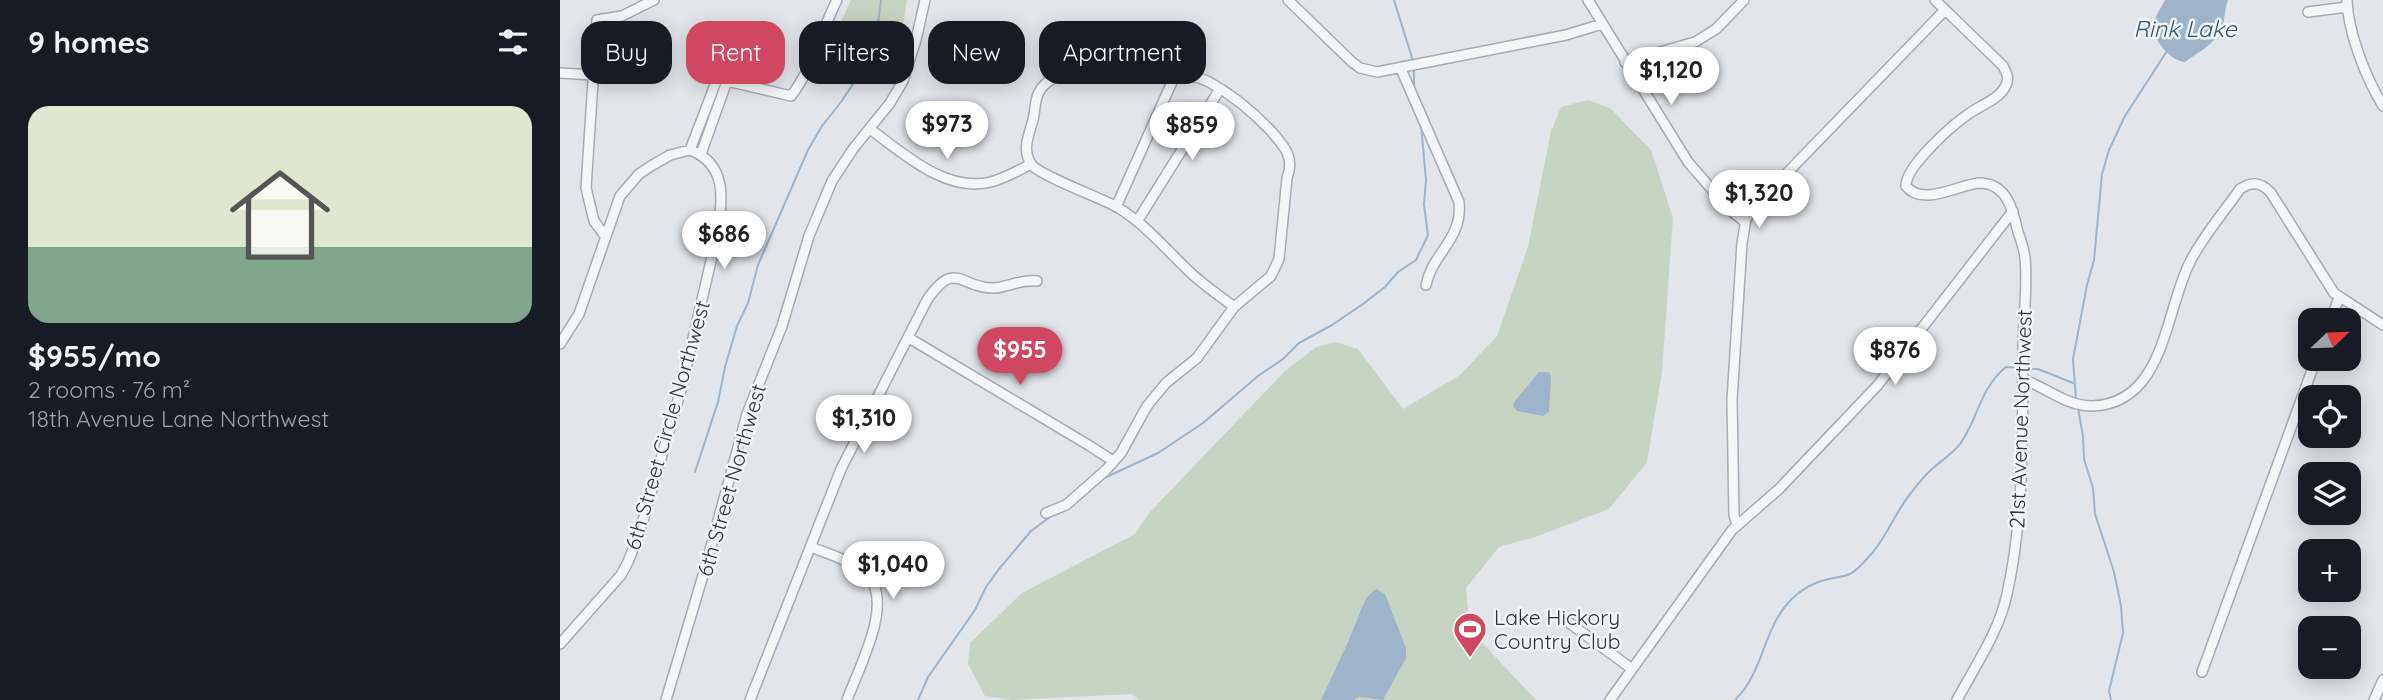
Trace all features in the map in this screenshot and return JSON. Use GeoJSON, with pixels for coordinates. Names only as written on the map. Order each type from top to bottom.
{"type":"FeatureCollection","features":[{"type":"Feature","properties":{"kind":"street"},"geometry":{"type":"LineString","coordinates":[[597,21],[622,16],[654,0]]}},
{"type":"Feature","properties":{"kind":"street"},"geometry":{"type":"LineString","coordinates":[[740,84],[790,96],[812,60],[836,0]]}},
{"type":"Feature","properties":{"kind":"street","name":"6th Street Northwest"},"geometry":{"type":"LineString","coordinates":[[666,700],[747,414],[782,326],[806,246],[832,181],[853,149],[890,103],[903,81],[925,0]]}},
{"type":"Feature","properties":{"kind":"street"},"geometry":{"type":"LineString","coordinates":[[1288,0],[1360,68],[1377,72],[1566,35],[1602,24]]}},
{"type":"Feature","properties":{"kind":"street"},"geometry":{"type":"LineString","coordinates":[[1588,0],[1688,162],[1729,209],[1745,222]]}},
{"type":"Feature","properties":{"kind":"street"},"geometry":{"type":"LineString","coordinates":[[1625,62],[1695,43],[1716,29],[1744,0]]}},
{"type":"Feature","properties":{"kind":"street"},"geometry":{"type":"LineString","coordinates":[[1610,700],[1737,525],[1779,489],[1877,386],[2013,211],[2005,194],[1987,183],[1969,184],[1930,195],[1910,192],[1906,186],[1909,173],[1936,143],[1957,122],[2000,94],[2007,82],[2003,66],[1935,0]]}},
{"type":"Feature","properties":{"kind":"street"},"geometry":{"type":"LineString","coordinates":[[2308,12],[2347,4],[2363,64],[2383,106]]}},
{"type":"Feature","properties":{"kind":"street"},"geometry":{"type":"LineString","coordinates":[[1737,525],[1734,515],[1732,400],[1745,222],[1749,212],[1945,10]]}},
{"type":"Feature","properties":{"kind":"street"},"geometry":{"type":"LineString","coordinates":[[1401,69],[1459,202],[1460,218],[1452,239],[1432,267],[1426,285]]}},
{"type":"Feature","properties":{"kind":"street"},"geometry":{"type":"LineString","coordinates":[[560,73],[581,74]]}},
{"type":"Feature","properties":{"kind":"street"},"geometry":{"type":"LineString","coordinates":[[1046,513],[1066,505],[1106,470],[1121,453],[1154,397],[1166,383],[1206,349],[1234,307],[1276,268],[1290,158],[1283,144],[1252,112],[1206,82]]}},
{"type":"Feature","properties":{"kind":"street"},"geometry":{"type":"LineString","coordinates":[[592,84],[586,188],[594,221],[605,236]]}},
{"type":"Feature","properties":{"kind":"street"},"geometry":{"type":"LineString","coordinates":[[690,150],[714,84]]}},
{"type":"Feature","properties":{"kind":"street"},"geometry":{"type":"LineString","coordinates":[[560,344],[579,314],[620,196],[630,183],[659,161],[690,150],[701,154],[726,84]]}},
{"type":"Feature","properties":{"kind":"street"},"geometry":{"type":"LineString","coordinates":[[1049,84],[1039,92],[1026,148],[1031,164],[1039,171],[1138,220],[1193,275],[1234,307]]}},
{"type":"Feature","properties":{"kind":"street"},"geometry":{"type":"LineString","coordinates":[[1116,207],[1171,84]]}},
{"type":"Feature","properties":{"kind":"street"},"geometry":{"type":"LineString","coordinates":[[1138,220],[1220,89]]}},
{"type":"Feature","properties":{"kind":"street"},"geometry":{"type":"LineString","coordinates":[[870,129],[914,162],[966,184],[990,182],[1031,164]]}},
{"type":"Feature","properties":{"kind":"street","name":"6th Street Circle Northwest"},"geometry":{"type":"LineString","coordinates":[[560,644],[621,575],[628,562],[672,421],[721,213],[722,197],[717,174],[708,159],[701,154]]}},
{"type":"Feature","properties":{"kind":"street"},"geometry":{"type":"LineString","coordinates":[[2022,379],[2037,384],[2066,401],[2083,405],[2107,404],[2133,390],[2146,377],[2158,355],[2190,260],[2240,189],[2253,183],[2260,184],[2271,192],[2321,274],[2339,297],[2383,325]]}},
{"type":"Feature","properties":{"kind":"street","name":"21st Avenue Northwest"},"geometry":{"type":"LineString","coordinates":[[1958,700],[1998,622],[2007,593],[2021,487],[2025,257],[2013,211]]}},
{"type":"Feature","properties":{"kind":"street"},"geometry":{"type":"LineString","coordinates":[[750,700],[841,469],[927,300],[942,282],[956,278],[986,288],[1023,280],[1037,281]]}},
{"type":"Feature","properties":{"kind":"street"},"geometry":{"type":"LineString","coordinates":[[2335,308],[2339,297]]}},
{"type":"Feature","properties":{"kind":"street"},"geometry":{"type":"LineString","coordinates":[[909,338],[1113,461]]}},
{"type":"Feature","properties":{"kind":"street"},"geometry":{"type":"LineString","coordinates":[[2202,672],[2312,371]]}},
{"type":"Feature","properties":{"kind":"street"},"geometry":{"type":"LineString","coordinates":[[811,547],[852,564],[866,574],[874,583],[878,596],[876,622],[847,700]]}},
{"type":"Feature","properties":{"kind":"street"},"geometry":{"type":"LineString","coordinates":[[1564,619],[1632,669]]}},
{"type":"Feature","properties":{"kind":"street"},"geometry":{"type":"LineString","coordinates":[[2374,700],[2383,680]]}},
{"type":"Feature","properties":{"kind":"green space"},"geometry":{"type":"Polygon","coordinates":[[[851,0],[907,0],[904,21],[841,21],[851,0]]]}},
{"type":"Feature","properties":{"kind":"green space","name":"Lake Hickory Country Club"},"geometry":{"type":"Polygon","coordinates":[[[1588,100],[1610,108],[1651,150],[1673,218],[1662,372],[1647,462],[1609,509],[1535,537],[1499,547],[1466,588],[1470,630],[1536,700],[1140,700],[1131,694],[1011,700],[985,696],[968,664],[970,643],[1022,593],[1135,534],[1150,512],[1284,372],[1316,347],[1336,342],[1358,349],[1403,409],[1460,375],[1497,336],[1528,247],[1551,131],[1561,107],[1588,100]]]}},
{"type":"Feature","properties":{"kind":"water","name":"Rink Lake"},"geometry":{"type":"Polygon","coordinates":[[[2165,0],[2228,0],[2220,33],[2209,45],[2185,62],[2169,54],[2154,32],[2155,19],[2165,0]]]}},
{"type":"Feature","properties":{"kind":"water"},"geometry":{"type":"Polygon","coordinates":[[[1539,372],[1549,372],[1551,377],[1549,412],[1543,416],[1517,411],[1513,406],[1515,401],[1539,372]]]}},
{"type":"Feature","properties":{"kind":"water"},"geometry":{"type":"Polygon","coordinates":[[[1376,589],[1385,594],[1406,648],[1406,658],[1383,700],[1359,697],[1354,700],[1321,700],[1362,607],[1367,597],[1376,589]]]}},
{"type":"Feature","properties":{"kind":"waterway"},"geometry":{"type":"LineString","coordinates":[[695,472],[718,402],[737,326],[748,303],[758,265],[808,150],[863,69],[878,23],[881,0]]}},
{"type":"Feature","properties":{"kind":"waterway"},"geometry":{"type":"LineString","coordinates":[[1394,0],[1413,61]]}},
{"type":"Feature","properties":{"kind":"waterway"},"geometry":{"type":"LineString","coordinates":[[2076,400],[2073,359],[2094,260],[2102,174],[2109,150],[2125,116],[2167,51]]}},
{"type":"Feature","properties":{"kind":"waterway"},"geometry":{"type":"LineString","coordinates":[[1414,70],[1414,89]]}},
{"type":"Feature","properties":{"kind":"waterway"},"geometry":{"type":"LineString","coordinates":[[1100,480],[1158,453],[1203,423],[1299,343],[1363,304],[1385,287],[1398,272],[1416,260],[1428,235],[1421,125]]}},
{"type":"Feature","properties":{"kind":"waterway"},"geometry":{"type":"LineString","coordinates":[[1735,700],[1752,677],[1773,626],[1788,603],[1812,585],[1850,574],[1863,564],[1918,484],[1960,444],[1997,376],[2006,367],[2020,368]]}},
{"type":"Feature","properties":{"kind":"waterway"},"geometry":{"type":"LineString","coordinates":[[2025,369],[2038,369],[2073,383]]}},
{"type":"Feature","properties":{"kind":"waterway"},"geometry":{"type":"LineString","coordinates":[[2078,408],[2084,459],[2093,488],[2095,514],[2114,572],[2121,606],[2123,633],[2109,691],[2111,700]]}},
{"type":"Feature","properties":{"kind":"waterway"},"geometry":{"type":"LineString","coordinates":[[918,700],[928,677],[975,610],[986,587],[999,569],[1031,531],[1054,514]]}},
{"type":"Feature","properties":{"kind":"place","name":"Lake Hickory Country Club"},"geometry":{"type":"Point","coordinates":[1470,659]}}]}
